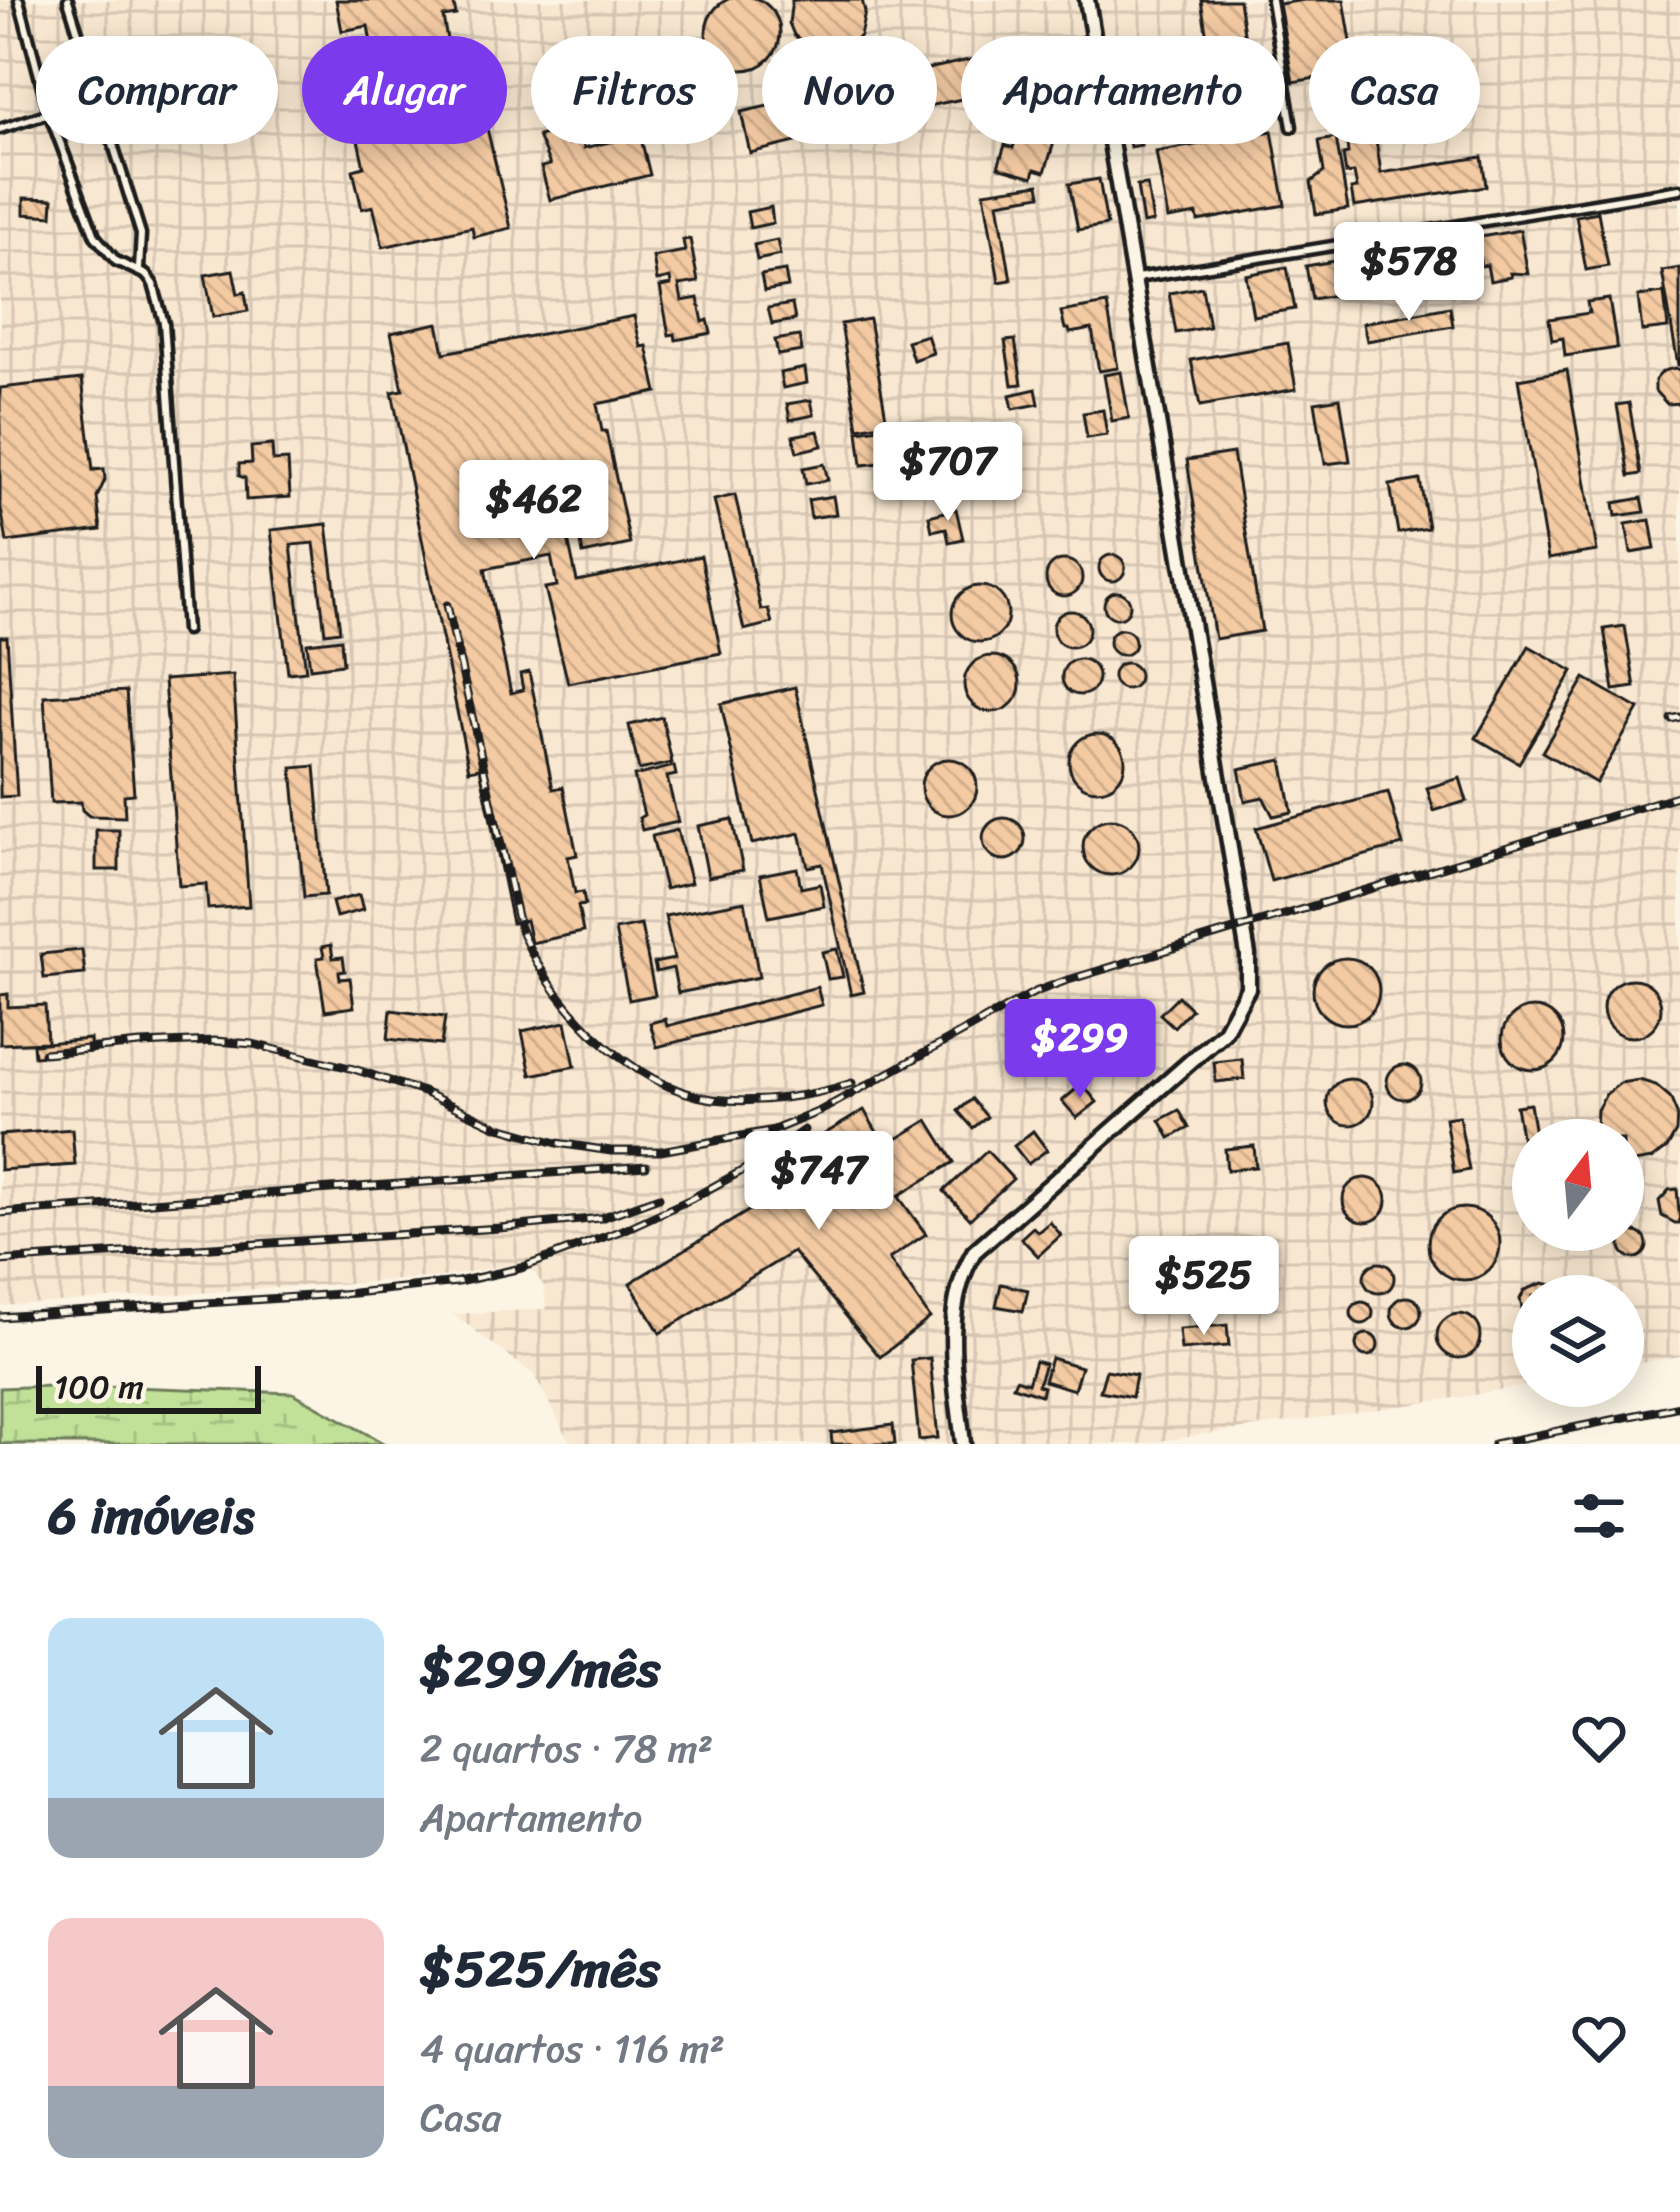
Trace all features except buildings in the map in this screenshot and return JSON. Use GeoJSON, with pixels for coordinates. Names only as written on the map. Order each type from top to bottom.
{"type":"FeatureCollection","features":[{"type":"Feature","properties":{"kind":"street"},"geometry":{"type":"LineString","coordinates":[[963,1444],[952,1333],[954,1297],[974,1252],[1224,1032],[1248,988],[1248,955],[1087,0]]}},
{"type":"Feature","properties":{"kind":"lane"},"geometry":{"type":"LineString","coordinates":[[20,0],[36,62]]}},
{"type":"Feature","properties":{"kind":"lane"},"geometry":{"type":"LineString","coordinates":[[68,0],[78,36]]}},
{"type":"Feature","properties":{"kind":"lane"},"geometry":{"type":"LineString","coordinates":[[1271,0],[1292,127]]}},
{"type":"Feature","properties":{"kind":"lane"},"geometry":{"type":"LineString","coordinates":[[0,129],[36,117]]}},
{"type":"Feature","properties":{"kind":"lane"},"geometry":{"type":"LineString","coordinates":[[61,144],[95,236],[116,260],[139,269],[153,284],[164,322],[186,630]]}},
{"type":"Feature","properties":{"kind":"lane"},"geometry":{"type":"LineString","coordinates":[[111,144],[141,234],[139,269]]}},
{"type":"Feature","properties":{"kind":"lane"},"geometry":{"type":"LineString","coordinates":[[1134,279],[1680,189]]}},
{"type":"Feature","properties":{"kind":"shaded area"},"geometry":{"type":"Polygon","coordinates":[[[0,0],[1680,0],[1680,1356],[1644,1362],[1644,1275],[1512,1275],[1512,1388],[1462,1397],[1140,1444],[571,1444],[534,1375],[453,1314],[546,1309],[544,1286],[525,1262],[442,1277],[0,1306],[0,0]]]}},
{"type":"Feature","properties":{"kind":"green space"},"geometry":{"type":"Polygon","coordinates":[[[75,1385],[293,1393],[385,1444],[0,1444],[0,1388],[75,1385]]]}},
{"type":"Feature","properties":{"kind":"railway"},"geometry":{"type":"LineString","coordinates":[[447,605],[519,925],[549,982],[571,1010],[623,1059],[682,1091],[713,1099],[765,1100],[852,1083]]}},
{"type":"Feature","properties":{"kind":"railway"},"geometry":{"type":"LineString","coordinates":[[1671,719],[1680,717]]}},
{"type":"Feature","properties":{"kind":"railway"},"geometry":{"type":"LineString","coordinates":[[44,1053],[140,1044],[253,1044],[354,1069],[423,1092],[496,1126],[557,1143],[611,1151],[661,1151],[774,1130],[820,1111],[1035,992],[1065,981],[1680,795]]}},
{"type":"Feature","properties":{"kind":"railway"},"geometry":{"type":"LineString","coordinates":[[0,1317],[354,1293],[458,1282],[521,1268],[691,1199],[804,1130]]}},
{"type":"Feature","properties":{"kind":"railway"},"geometry":{"type":"LineString","coordinates":[[0,1213],[646,1166]]}},
{"type":"Feature","properties":{"kind":"railway"},"geometry":{"type":"LineString","coordinates":[[0,1261],[499,1228],[601,1218],[659,1197]]}},
{"type":"Feature","properties":{"kind":"railway"},"geometry":{"type":"LineString","coordinates":[[1494,1444],[1680,1406]]}}]}
